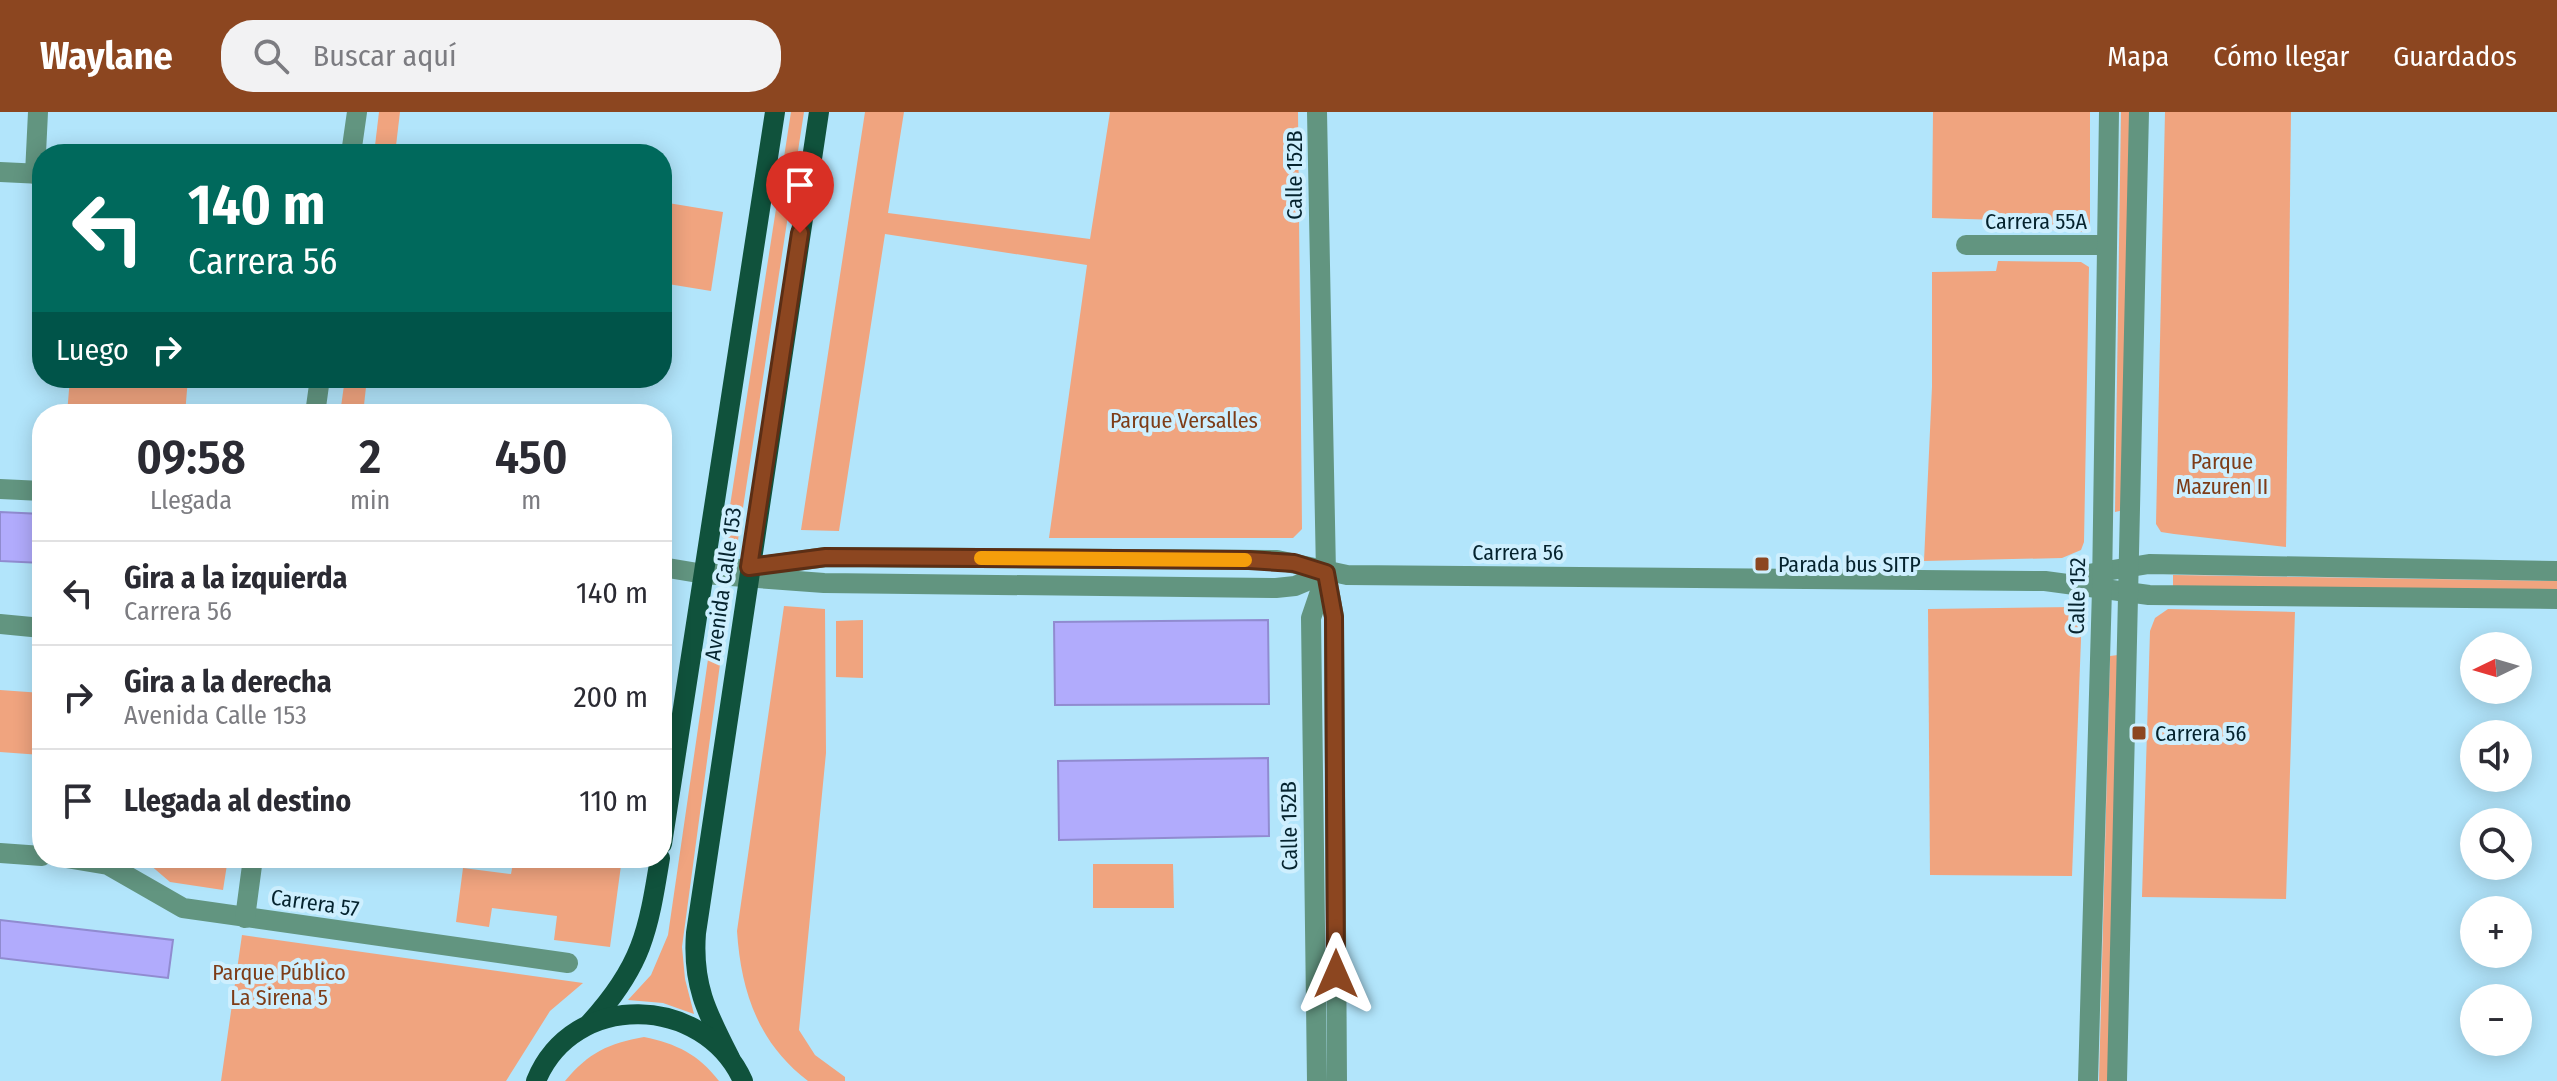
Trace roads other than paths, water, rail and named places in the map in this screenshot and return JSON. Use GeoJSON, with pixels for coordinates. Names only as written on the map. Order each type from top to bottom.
{"type":"FeatureCollection","features":[{"type":"Feature","properties":{"kind":"main road","name":"Avenida Calle 153"},"geometry":{"type":"LineString","coordinates":[[672,780],[775,112]]}},
{"type":"Feature","properties":{"kind":"main road","name":"Avenida Calle 153"},"geometry":{"type":"LineString","coordinates":[[730,1058],[699,994],[694,956],[819,112]]}},
{"type":"Feature","properties":{"kind":"main road"},"geometry":{"type":"LineString","coordinates":[[536,1081],[559,1045],[589,1024],[625,980],[644,943],[658,868]]}},
{"type":"Feature","properties":{"kind":"main road"},"geometry":{"type":"LineString","coordinates":[[589,1024],[625,1013],[664,1016],[701,1031],[730,1058],[743,1081]]}},
{"type":"Feature","properties":{"kind":"street"},"geometry":{"type":"LineString","coordinates":[[38,112],[39,144]]}},
{"type":"Feature","properties":{"kind":"street"},"geometry":{"type":"LineString","coordinates":[[352,144],[357,112]]}},
{"type":"Feature","properties":{"kind":"street","name":"Calle 152B"},"geometry":{"type":"LineString","coordinates":[[1317,112],[1326,573],[1334,617],[1337,1081]]}},
{"type":"Feature","properties":{"kind":"street","name":"Calle 152"},"geometry":{"type":"LineString","coordinates":[[2088,1081],[2102,580],[2109,112]]}},
{"type":"Feature","properties":{"kind":"street"},"geometry":{"type":"LineString","coordinates":[[2117,1081],[2139,112]]}},
{"type":"Feature","properties":{"kind":"street"},"geometry":{"type":"LineString","coordinates":[[0,172],[32,174]]}},
{"type":"Feature","properties":{"kind":"street","name":"Carrera 55A"},"geometry":{"type":"LineString","coordinates":[[1966,245],[2107,245]]}},
{"type":"Feature","properties":{"kind":"street"},"geometry":{"type":"LineString","coordinates":[[0,489],[32,491]]}},
{"type":"Feature","properties":{"kind":"street","name":"Carrera 56"},"geometry":{"type":"LineString","coordinates":[[672,569],[704,574],[749,573],[824,583],[1276,588],[1295,586],[1326,573],[2045,581],[2102,580],[2130,567],[2149,564],[2557,571]]}},
{"type":"Feature","properties":{"kind":"street","name":"Calle 152B"},"geometry":{"type":"LineString","coordinates":[[1317,1081],[1311,618],[1326,573]]}},
{"type":"Feature","properties":{"kind":"street","name":"Carrera 56"},"geometry":{"type":"LineString","coordinates":[[2102,580],[2129,592],[2557,599]]}},
{"type":"Feature","properties":{"kind":"street"},"geometry":{"type":"LineString","coordinates":[[0,624],[32,627]]}},
{"type":"Feature","properties":{"kind":"street"},"geometry":{"type":"LineString","coordinates":[[0,853],[32,855]]}},
{"type":"Feature","properties":{"kind":"street","name":"Carrera 57"},"geometry":{"type":"LineString","coordinates":[[113,868],[183,908],[568,963]]}},
{"type":"Feature","properties":{"kind":"street"},"geometry":{"type":"LineString","coordinates":[[245,918],[252,868]]}},
{"type":"Feature","properties":{"kind":"place","name":"Parada bus SITP"},"geometry":{"type":"Point","coordinates":[1762,564]}},
{"type":"Feature","properties":{"kind":"place","name":"Carrera 56"},"geometry":{"type":"Point","coordinates":[2139,733]}},
{"type":"Feature","properties":{"kind":"park label","name":"Parque Versalles"},"geometry":{"type":"Point","coordinates":[1184,420]}},
{"type":"Feature","properties":{"kind":"park label","name":"Parque Mazuren II"},"geometry":{"type":"Point","coordinates":[2222,474]}},
{"type":"Feature","properties":{"kind":"park label","name":"Parque Público La Sirena 5"},"geometry":{"type":"Point","coordinates":[279,984]}}]}
